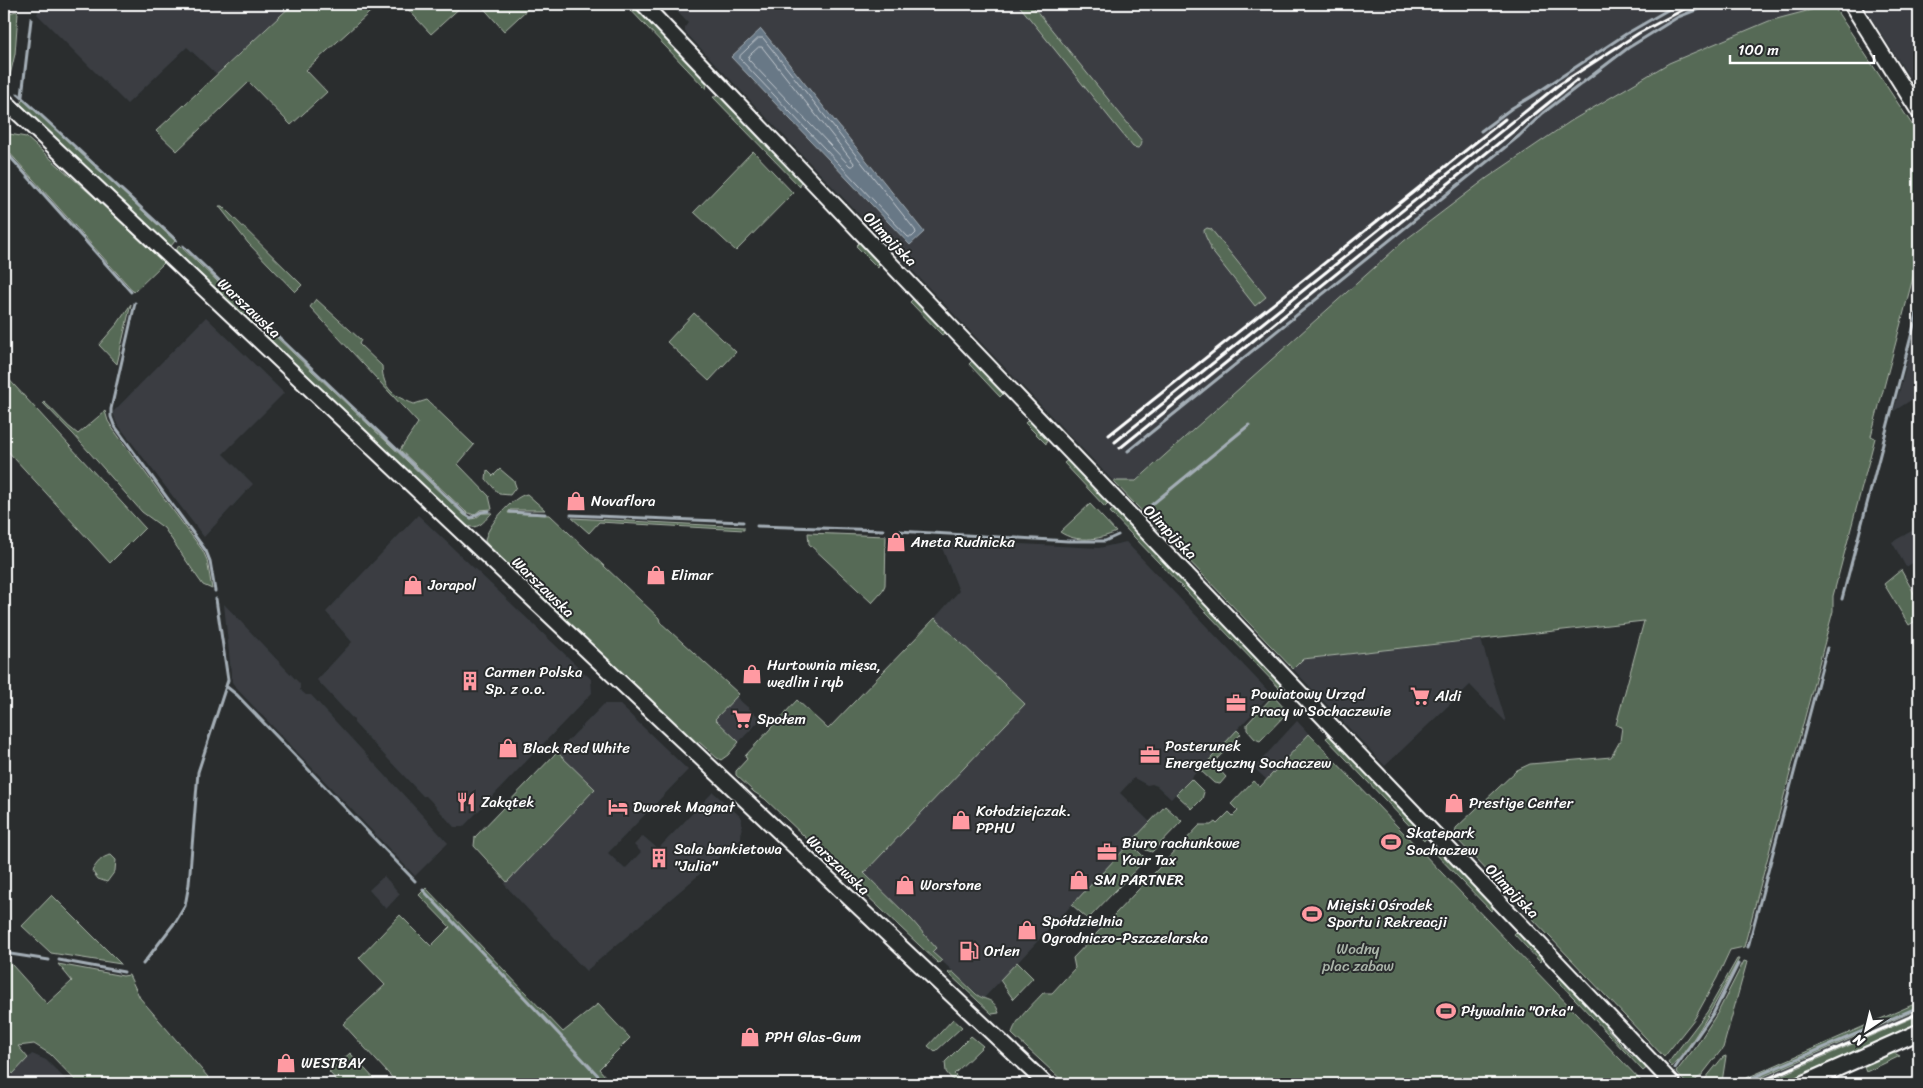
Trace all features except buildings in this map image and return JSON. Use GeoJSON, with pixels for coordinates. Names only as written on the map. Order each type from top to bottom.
{"type":"FeatureCollection","features":[{"type":"Feature","properties":{"kind":"main road"},"geometry":{"type":"LineString","coordinates":[[1802,1084],[1919,1032]]}},
{"type":"Feature","properties":{"kind":"street","name":"Olimpijska"},"geometry":{"type":"LineString","coordinates":[[643,4],[1673,1084]]}},
{"type":"Feature","properties":{"kind":"street"},"geometry":{"type":"LineString","coordinates":[[1851,4],[1919,112]]}},
{"type":"Feature","properties":{"kind":"street","name":"Warszawska"},"geometry":{"type":"LineString","coordinates":[[4,100],[1046,1084]]}},
{"type":"Feature","properties":{"kind":"shaded area"},"geometry":{"type":"Polygon","coordinates":[[[42,4],[293,4],[216,74],[187,47],[127,104],[37,14],[42,4]]]}},
{"type":"Feature","properties":{"kind":"shaded area"},"geometry":{"type":"Polygon","coordinates":[[[670,4],[1820,4],[1818,8],[1769,21],[1571,121],[1487,178],[1404,241],[1135,481],[1113,481],[685,32],[685,27],[688,23],[670,4]]]}},
{"type":"Feature","properties":{"kind":"shaded area"},"geometry":{"type":"Polygon","coordinates":[[[1862,4],[1919,4],[1919,92],[1862,4]]]}},
{"type":"Feature","properties":{"kind":"shaded area"},"geometry":{"type":"Polygon","coordinates":[[[206,317],[284,393],[223,454],[253,484],[204,537],[116,422],[113,412],[206,317]]]}},
{"type":"Feature","properties":{"kind":"shaded area"},"geometry":{"type":"Polygon","coordinates":[[[1919,318],[1919,395],[1894,411],[1919,318]]]}},
{"type":"Feature","properties":{"kind":"shaded area"},"geometry":{"type":"Polygon","coordinates":[[[418,515],[591,679],[592,693],[463,827],[454,827],[426,796],[423,796],[354,723],[354,720],[317,680],[352,642],[326,612],[418,515]]]}},
{"type":"Feature","properties":{"kind":"shaded area"},"geometry":{"type":"Polygon","coordinates":[[[1919,527],[1919,559],[1906,567],[1892,542],[1919,527]]]}},
{"type":"Feature","properties":{"kind":"shaded area"},"geometry":{"type":"Polygon","coordinates":[[[939,540],[1099,548],[1126,542],[1271,694],[1171,799],[1157,786],[1147,785],[1134,778],[1120,793],[1150,822],[983,999],[932,952],[936,948],[912,920],[864,873],[1025,704],[935,618],[959,591],[939,540]]]}},
{"type":"Feature","properties":{"kind":"shaded area"},"geometry":{"type":"Polygon","coordinates":[[[224,604],[300,684],[300,690],[306,695],[311,695],[448,843],[415,876],[232,682],[224,604]]]}},
{"type":"Feature","properties":{"kind":"shaded area"},"geometry":{"type":"Polygon","coordinates":[[[1481,640],[1506,722],[1470,685],[1385,766],[1293,669],[1303,659],[1481,640]]]}},
{"type":"Feature","properties":{"kind":"shaded area"},"geometry":{"type":"Polygon","coordinates":[[[736,697],[761,719],[739,742],[715,719],[736,697]]]}},
{"type":"Feature","properties":{"kind":"shaded area"},"geometry":{"type":"Polygon","coordinates":[[[604,704],[619,704],[688,770],[608,853],[625,869],[641,852],[634,845],[643,836],[658,849],[713,792],[742,818],[741,839],[586,971],[504,884],[595,790],[557,752],[604,704]]]}},
{"type":"Feature","properties":{"kind":"shaded area"},"geometry":{"type":"Polygon","coordinates":[[[1297,721],[1309,734],[1267,780],[1254,768],[1297,721]]]}},
{"type":"Feature","properties":{"kind":"shaded area"},"geometry":{"type":"Polygon","coordinates":[[[384,876],[400,894],[386,909],[369,890],[384,876]]]}},
{"type":"Feature","properties":{"kind":"shaded area"},"geometry":{"type":"Polygon","coordinates":[[[1919,1009],[1919,1015],[1761,1084],[1746,1084],[1919,1009]]]}},
{"type":"Feature","properties":{"kind":"shaded area"},"geometry":{"type":"Polygon","coordinates":[[[32,1054],[46,1060],[70,1084],[4,1084],[32,1054]]]}},
{"type":"Feature","properties":{"kind":"green space"},"geometry":{"type":"Polygon","coordinates":[[[293,4],[379,4],[306,70],[327,92],[291,125],[249,82],[177,151],[156,131],[293,4]]]}},
{"type":"Feature","properties":{"kind":"green space"},"geometry":{"type":"Polygon","coordinates":[[[403,4],[464,4],[431,34],[403,4]]]}},
{"type":"Feature","properties":{"kind":"green space"},"geometry":{"type":"Polygon","coordinates":[[[480,4],[533,4],[504,31],[480,4]]]}},
{"type":"Feature","properties":{"kind":"green space"},"geometry":{"type":"Polygon","coordinates":[[[625,4],[632,4],[705,80],[707,83],[706,89],[625,4]]]}},
{"type":"Feature","properties":{"kind":"green space"},"geometry":{"type":"Polygon","coordinates":[[[1018,4],[1031,4],[1142,141],[1141,146],[1138,148],[1133,147],[1018,4]]]}},
{"type":"Feature","properties":{"kind":"green space"},"geometry":{"type":"Polygon","coordinates":[[[1820,4],[1832,4],[1919,135],[1919,255],[1871,436],[1875,438],[1833,596],[1833,611],[1744,947],[1730,950],[1695,1018],[1664,1057],[1455,837],[1456,828],[1517,770],[1530,764],[1611,757],[1620,741],[1622,727],[1616,725],[1644,621],[1303,659],[1293,669],[1113,481],[1136,481],[1404,241],[1487,178],[1571,121],[1669,63],[1769,21],[1818,8],[1820,4]]]}},
{"type":"Feature","properties":{"kind":"green space"},"geometry":{"type":"Polygon","coordinates":[[[16,11],[18,13],[15,54],[8,84],[4,79],[4,15],[16,11]]]}},
{"type":"Feature","properties":{"kind":"green space"},"geometry":{"type":"Polygon","coordinates":[[[721,96],[801,179],[800,187],[713,97],[721,96]]]}},
{"type":"Feature","properties":{"kind":"green space"},"geometry":{"type":"Polygon","coordinates":[[[23,99],[175,241],[171,246],[20,104],[23,99]]]}},
{"type":"Feature","properties":{"kind":"green space"},"geometry":{"type":"Polygon","coordinates":[[[4,133],[26,137],[164,263],[134,292],[7,150],[4,145],[4,133]]]}},
{"type":"Feature","properties":{"kind":"green space"},"geometry":{"type":"Polygon","coordinates":[[[753,151],[793,193],[736,251],[694,212],[753,151]]]}},
{"type":"Feature","properties":{"kind":"green space"},"geometry":{"type":"Polygon","coordinates":[[[219,206],[222,206],[302,285],[295,292],[248,243],[219,206]]]}},
{"type":"Feature","properties":{"kind":"green space"},"geometry":{"type":"Polygon","coordinates":[[[1207,228],[1211,229],[1266,297],[1255,306],[1211,250],[1204,232],[1207,228]]]}},
{"type":"Feature","properties":{"kind":"green space"},"geometry":{"type":"Polygon","coordinates":[[[861,241],[877,257],[878,268],[856,246],[861,241]]]}},
{"type":"Feature","properties":{"kind":"green space"},"geometry":{"type":"Polygon","coordinates":[[[179,245],[464,515],[471,519],[476,518],[482,513],[492,513],[478,526],[467,526],[176,251],[179,245]]]}},
{"type":"Feature","properties":{"kind":"green space"},"geometry":{"type":"Polygon","coordinates":[[[915,297],[947,331],[942,335],[910,302],[915,297]]]}},
{"type":"Feature","properties":{"kind":"green space"},"geometry":{"type":"Polygon","coordinates":[[[316,299],[361,340],[359,344],[382,366],[387,386],[395,395],[414,404],[427,400],[474,445],[458,464],[489,496],[492,509],[480,510],[474,515],[466,512],[400,450],[418,423],[310,307],[316,299]]]}},
{"type":"Feature","properties":{"kind":"green space"},"geometry":{"type":"Polygon","coordinates":[[[131,304],[117,364],[99,345],[131,304]]]}},
{"type":"Feature","properties":{"kind":"green space"},"geometry":{"type":"Polygon","coordinates":[[[694,313],[736,352],[709,381],[667,342],[694,313]]]}},
{"type":"Feature","properties":{"kind":"green space"},"geometry":{"type":"Polygon","coordinates":[[[974,359],[1005,392],[1000,397],[969,364],[974,359]]]}},
{"type":"Feature","properties":{"kind":"green space"},"geometry":{"type":"Polygon","coordinates":[[[4,374],[145,528],[110,563],[4,447],[4,374]]]}},
{"type":"Feature","properties":{"kind":"green space"},"geometry":{"type":"Polygon","coordinates":[[[44,402],[78,434],[105,411],[113,429],[203,551],[207,560],[212,589],[203,585],[164,528],[142,512],[44,402]]]}},
{"type":"Feature","properties":{"kind":"green space"},"geometry":{"type":"Polygon","coordinates":[[[1030,418],[1047,436],[1046,444],[1025,423],[1030,418]]]}},
{"type":"Feature","properties":{"kind":"green space"},"geometry":{"type":"Polygon","coordinates":[[[1069,459],[1110,502],[1105,507],[1064,463],[1069,459]]]}},
{"type":"Feature","properties":{"kind":"green space"},"geometry":{"type":"Polygon","coordinates":[[[500,469],[514,481],[516,487],[510,495],[499,494],[486,479],[487,470],[493,476],[500,469]]]}},
{"type":"Feature","properties":{"kind":"green space"},"geometry":{"type":"Polygon","coordinates":[[[527,494],[545,510],[510,510],[508,513],[550,515],[659,618],[660,622],[739,694],[715,719],[739,742],[728,755],[721,760],[699,742],[697,744],[488,545],[485,541],[487,535],[501,513],[515,500],[527,494]]]}},
{"type":"Feature","properties":{"kind":"green space"},"geometry":{"type":"Polygon","coordinates":[[[1090,504],[1116,532],[1102,537],[1080,539],[1060,532],[1090,504]]]}},
{"type":"Feature","properties":{"kind":"green space"},"geometry":{"type":"Polygon","coordinates":[[[1115,508],[1287,687],[1282,691],[1110,512],[1115,508]]]}},
{"type":"Feature","properties":{"kind":"green space"},"geometry":{"type":"Polygon","coordinates":[[[572,518],[744,527],[744,530],[599,522],[589,533],[572,518]]]}},
{"type":"Feature","properties":{"kind":"green space"},"geometry":{"type":"Polygon","coordinates":[[[808,533],[886,536],[885,585],[882,592],[872,603],[809,544],[808,533]]]}},
{"type":"Feature","properties":{"kind":"green space"},"geometry":{"type":"Polygon","coordinates":[[[1901,570],[1919,602],[1919,619],[1909,625],[1884,584],[1901,570]]]}},
{"type":"Feature","properties":{"kind":"green space"},"geometry":{"type":"Polygon","coordinates":[[[935,618],[1025,704],[864,873],[912,920],[936,948],[932,952],[942,961],[938,963],[765,799],[754,792],[736,775],[736,771],[747,759],[745,756],[797,700],[828,729],[935,618]]]}},
{"type":"Feature","properties":{"kind":"green space"},"geometry":{"type":"Polygon","coordinates":[[[1273,696],[1288,712],[1260,741],[1255,739],[1247,730],[1247,724],[1273,696]]]}},
{"type":"Feature","properties":{"kind":"green space"},"geometry":{"type":"Polygon","coordinates":[[[1237,730],[1241,734],[1213,763],[1226,777],[1220,784],[1214,783],[1200,770],[1237,730]]]}},
{"type":"Feature","properties":{"kind":"green space","name":"Miejski Ośrodek Sportu i Rekreacji"},"geometry":{"type":"Polygon","coordinates":[[[1309,734],[1644,1084],[1066,1084],[1012,1034],[1020,1018],[1043,993],[1052,993],[1075,968],[1073,958],[1200,825],[1211,825],[1215,822],[1217,824],[1229,812],[1233,816],[1238,811],[1231,804],[1253,781],[1260,787],[1309,734]]]}},
{"type":"Feature","properties":{"kind":"green space"},"geometry":{"type":"Polygon","coordinates":[[[1332,734],[1425,832],[1426,838],[1424,841],[1326,738],[1332,734]]]}},
{"type":"Feature","properties":{"kind":"green space"},"geometry":{"type":"Polygon","coordinates":[[[557,752],[595,789],[507,882],[474,846],[475,837],[557,752]]]}},
{"type":"Feature","properties":{"kind":"green space"},"geometry":{"type":"Polygon","coordinates":[[[1191,779],[1204,792],[1202,799],[1192,809],[1176,794],[1191,779]]]}},
{"type":"Feature","properties":{"kind":"green space"},"geometry":{"type":"Polygon","coordinates":[[[1165,806],[1182,821],[1152,852],[1146,850],[1134,839],[1165,806]]]}},
{"type":"Feature","properties":{"kind":"green space"},"geometry":{"type":"Polygon","coordinates":[[[1130,843],[1146,859],[1088,919],[1072,905],[1130,843]]]}},
{"type":"Feature","properties":{"kind":"green space"},"geometry":{"type":"Polygon","coordinates":[[[1438,847],[1492,901],[1494,907],[1491,911],[1431,849],[1438,847]]]}},
{"type":"Feature","properties":{"kind":"green space"},"geometry":{"type":"Polygon","coordinates":[[[111,855],[116,860],[115,871],[107,882],[98,879],[92,871],[97,863],[111,855]]]}},
{"type":"Feature","properties":{"kind":"green space"},"geometry":{"type":"Polygon","coordinates":[[[426,888],[563,1032],[598,1004],[630,1038],[599,1069],[612,1084],[398,1084],[343,1024],[385,985],[359,958],[400,915],[431,946],[450,927],[419,895],[426,888]]]}},
{"type":"Feature","properties":{"kind":"green space"},"geometry":{"type":"Polygon","coordinates":[[[52,895],[121,964],[51,953],[22,926],[52,895]]]}},
{"type":"Feature","properties":{"kind":"green space"},"geometry":{"type":"Polygon","coordinates":[[[1518,929],[1542,956],[1540,962],[1514,934],[1518,929]]]}},
{"type":"Feature","properties":{"kind":"green space"},"geometry":{"type":"Polygon","coordinates":[[[4,956],[47,1004],[72,981],[58,964],[123,976],[129,975],[140,998],[214,1084],[79,1084],[50,1054],[34,1044],[18,1046],[28,1058],[13,1074],[4,1064],[4,956]]]}},
{"type":"Feature","properties":{"kind":"green space"},"geometry":{"type":"Polygon","coordinates":[[[1737,959],[1739,959],[1708,1015],[1672,1067],[1668,1063],[1707,1012],[1737,959]]]}},
{"type":"Feature","properties":{"kind":"green space"},"geometry":{"type":"Polygon","coordinates":[[[1744,961],[1747,962],[1723,1048],[1701,1076],[1693,1082],[1686,1083],[1676,1072],[1697,1045],[1718,1012],[1744,961]]]}},
{"type":"Feature","properties":{"kind":"green space"},"geometry":{"type":"Polygon","coordinates":[[[1017,962],[1033,978],[1013,999],[1000,980],[1017,962]]]}},
{"type":"Feature","properties":{"kind":"green space"},"geometry":{"type":"Polygon","coordinates":[[[949,972],[953,972],[976,994],[995,1004],[999,1013],[992,1014],[949,972]]]}},
{"type":"Feature","properties":{"kind":"green space"},"geometry":{"type":"Polygon","coordinates":[[[1561,976],[1606,1021],[1606,1028],[1632,1056],[1640,1058],[1649,1066],[1643,1071],[1557,980],[1561,976]]]}},
{"type":"Feature","properties":{"kind":"green space"},"geometry":{"type":"Polygon","coordinates":[[[1919,1002],[1919,1009],[1746,1084],[1733,1084],[1919,1002]]]}},
{"type":"Feature","properties":{"kind":"green space"},"geometry":{"type":"Polygon","coordinates":[[[1919,1015],[1919,1026],[1790,1084],[1761,1084],[1919,1015]]]}},
{"type":"Feature","properties":{"kind":"green space"},"geometry":{"type":"Polygon","coordinates":[[[953,1019],[962,1027],[935,1052],[928,1046],[953,1019]]]}},
{"type":"Feature","properties":{"kind":"green space"},"geometry":{"type":"Polygon","coordinates":[[[971,1036],[983,1046],[954,1074],[964,1084],[956,1084],[946,1072],[945,1062],[971,1036]]]}},
{"type":"Feature","properties":{"kind":"green space"},"geometry":{"type":"Polygon","coordinates":[[[1892,1052],[1900,1056],[1866,1072],[1863,1065],[1892,1052]]]}},
{"type":"Feature","properties":{"kind":"green space"},"geometry":{"type":"Polygon","coordinates":[[[350,1053],[379,1084],[340,1084],[329,1072],[350,1053]]]}},
{"type":"Feature","properties":{"kind":"green space"},"geometry":{"type":"Polygon","coordinates":[[[1726,1056],[1722,1082],[1701,1084],[1723,1057],[1726,1056]]]}},
{"type":"Feature","properties":{"kind":"water"},"geometry":{"type":"Polygon","coordinates":[[[761,29],[924,232],[910,245],[731,57],[761,29]]]}},
{"type":"Feature","properties":{"kind":"waterway"},"geometry":{"type":"LineString","coordinates":[[1481,131],[1512,108],[1626,34],[1678,4]]}},
{"type":"Feature","properties":{"kind":"waterway"},"geometry":{"type":"LineString","coordinates":[[1128,451],[1519,136],[1543,113],[1628,48],[1678,17],[1711,4]]}},
{"type":"Feature","properties":{"kind":"waterway"},"geometry":{"type":"LineString","coordinates":[[22,96],[31,19]]}},
{"type":"Feature","properties":{"kind":"waterway"},"geometry":{"type":"LineString","coordinates":[[18,94],[176,240]]}},
{"type":"Feature","properties":{"kind":"waterway"},"geometry":{"type":"LineString","coordinates":[[4,150],[131,292]]}},
{"type":"Feature","properties":{"kind":"waterway"},"geometry":{"type":"LineString","coordinates":[[183,246],[465,514],[471,518],[481,512],[489,511]]}},
{"type":"Feature","properties":{"kind":"waterway"},"geometry":{"type":"LineString","coordinates":[[135,303],[111,409],[111,417],[114,425],[206,551],[210,561],[215,591]]}},
{"type":"Feature","properties":{"kind":"waterway"},"geometry":{"type":"LineString","coordinates":[[1842,599],[1919,306]]}},
{"type":"Feature","properties":{"kind":"waterway"},"geometry":{"type":"LineString","coordinates":[[1144,511],[1249,425]]}},
{"type":"Feature","properties":{"kind":"waterway"},"geometry":{"type":"LineString","coordinates":[[510,512],[545,514]]}},
{"type":"Feature","properties":{"kind":"waterway"},"geometry":{"type":"LineString","coordinates":[[571,515],[743,522]]}},
{"type":"Feature","properties":{"kind":"waterway"},"geometry":{"type":"LineString","coordinates":[[757,526],[883,530]]}},
{"type":"Feature","properties":{"kind":"waterway"},"geometry":{"type":"LineString","coordinates":[[898,531],[1068,541],[1105,541],[1118,535]]}},
{"type":"Feature","properties":{"kind":"waterway"},"geometry":{"type":"LineString","coordinates":[[143,964],[176,921],[185,906],[189,884],[198,772],[228,680],[216,599]]}},
{"type":"Feature","properties":{"kind":"waterway"},"geometry":{"type":"LineString","coordinates":[[1748,947],[1827,648]]}},
{"type":"Feature","properties":{"kind":"waterway"},"geometry":{"type":"LineString","coordinates":[[227,687],[237,695],[415,881]]}},
{"type":"Feature","properties":{"kind":"waterway"},"geometry":{"type":"LineString","coordinates":[[423,890],[606,1084]]}},
{"type":"Feature","properties":{"kind":"waterway"},"geometry":{"type":"LineString","coordinates":[[4,953],[49,960]]}},
{"type":"Feature","properties":{"kind":"waterway"},"geometry":{"type":"LineString","coordinates":[[59,960],[124,972]]}},
{"type":"Feature","properties":{"kind":"waterway"},"geometry":{"type":"LineString","coordinates":[[1675,1068],[1714,1012],[1738,964]]}},
{"type":"Feature","properties":{"kind":"waterway"},"geometry":{"type":"LineString","coordinates":[[1738,1084],[1919,1007]]}},
{"type":"Feature","properties":{"kind":"railway"},"geometry":{"type":"LineString","coordinates":[[1115,442],[1557,86],[1639,33],[1694,4]]}},
{"type":"Feature","properties":{"kind":"railway"},"geometry":{"type":"LineString","coordinates":[[1120,448],[1577,80]]}},
{"type":"Feature","properties":{"kind":"railway"},"geometry":{"type":"LineString","coordinates":[[1109,435],[1505,119]]}},
{"type":"Feature","properties":{"kind":"railway"},"geometry":{"type":"LineString","coordinates":[[1755,1084],[1919,1013]]}},
{"type":"Feature","properties":{"kind":"place","name":"Novaflora"},"geometry":{"type":"Point","coordinates":[576,501]}},
{"type":"Feature","properties":{"kind":"place","name":"Aneta Rudnicka"},"geometry":{"type":"Point","coordinates":[896,542]}},
{"type":"Feature","properties":{"kind":"place","name":"Elimar"},"geometry":{"type":"Point","coordinates":[656,575]}},
{"type":"Feature","properties":{"kind":"place","name":"Jorapol"},"geometry":{"type":"Point","coordinates":[413,585]}},
{"type":"Feature","properties":{"kind":"place","name":"Hurtownia mięsa, wędlin i ryb"},"geometry":{"type":"Point","coordinates":[752,674]}},
{"type":"Feature","properties":{"kind":"place","name":"Carmen Polska Sp. z o.o."},"geometry":{"type":"Point","coordinates":[470,681]}},
{"type":"Feature","properties":{"kind":"place","name":"Aldi"},"geometry":{"type":"Point","coordinates":[1420,696]}},
{"type":"Feature","properties":{"kind":"place","name":"Powiatowy Urząd Pracy w Sochaczewie"},"geometry":{"type":"Point","coordinates":[1236,703]}},
{"type":"Feature","properties":{"kind":"place","name":"Społem"},"geometry":{"type":"Point","coordinates":[742,719]}},
{"type":"Feature","properties":{"kind":"place","name":"Black Red White"},"geometry":{"type":"Point","coordinates":[508,748]}},
{"type":"Feature","properties":{"kind":"place","name":"Posterunek Energetyczny Sochaczew"},"geometry":{"type":"Point","coordinates":[1150,755]}},
{"type":"Feature","properties":{"kind":"place","name":"Zakątek"},"geometry":{"type":"Point","coordinates":[466,802]}},
{"type":"Feature","properties":{"kind":"place","name":"Prestige Center"},"geometry":{"type":"Point","coordinates":[1454,803]}},
{"type":"Feature","properties":{"kind":"place","name":"Dworek Magnat"},"geometry":{"type":"Point","coordinates":[618,807]}},
{"type":"Feature","properties":{"kind":"place","name":"Kołodziejczak. PPHU"},"geometry":{"type":"Point","coordinates":[961,820]}},
{"type":"Feature","properties":{"kind":"place","name":"Skatepark Sochaczew"},"geometry":{"type":"Point","coordinates":[1391,842]}},
{"type":"Feature","properties":{"kind":"place","name":"Biuro rachunkowe Your Tax"},"geometry":{"type":"Point","coordinates":[1107,852]}},
{"type":"Feature","properties":{"kind":"place","name":"Sala bankietowa \"Julia\""},"geometry":{"type":"Point","coordinates":[659,858]}},
{"type":"Feature","properties":{"kind":"place","name":"SM PARTNER"},"geometry":{"type":"Point","coordinates":[1079,880]}},
{"type":"Feature","properties":{"kind":"place","name":"Worstone"},"geometry":{"type":"Point","coordinates":[905,885]}},
{"type":"Feature","properties":{"kind":"place","name":"Miejski Ośrodek Sportu i Rekreacji"},"geometry":{"type":"Point","coordinates":[1312,914]}},
{"type":"Feature","properties":{"kind":"place","name":"Spółdzielnia Ogrodniczo-Pszczelarska"},"geometry":{"type":"Point","coordinates":[1027,930]}},
{"type":"Feature","properties":{"kind":"place","name":"Orlen"},"geometry":{"type":"Point","coordinates":[969,951]}},
{"type":"Feature","properties":{"kind":"place","name":"Pływalnia \"Orka\""},"geometry":{"type":"Point","coordinates":[1446,1011]}},
{"type":"Feature","properties":{"kind":"place","name":"PPH Glas-Gum"},"geometry":{"type":"Point","coordinates":[750,1037]}},
{"type":"Feature","properties":{"kind":"place","name":"WESTBAY"},"geometry":{"type":"Point","coordinates":[286,1063]}},
{"type":"Feature","properties":{"kind":"park label","name":"Wodny plac zabaw"},"geometry":{"type":"Point","coordinates":[1358,958]}}]}
